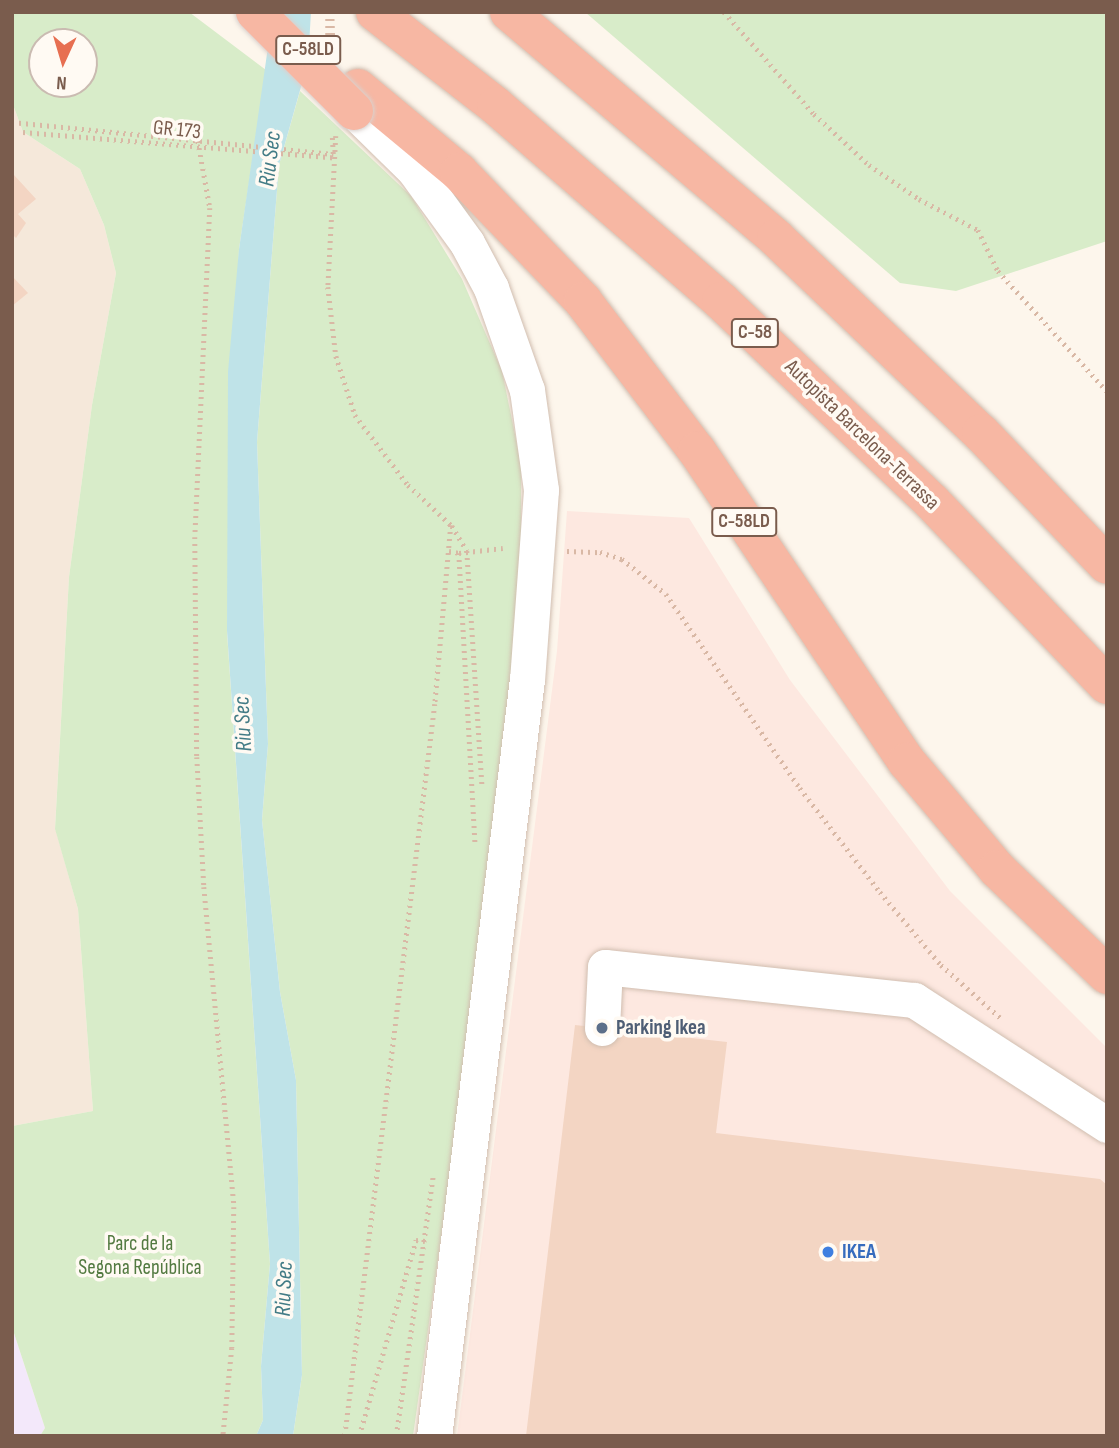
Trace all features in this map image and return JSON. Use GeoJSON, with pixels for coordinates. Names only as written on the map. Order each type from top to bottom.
{"type":"FeatureCollection","features":[{"type":"Feature","properties":{"kind":"highway"},"geometry":{"type":"LineString","coordinates":[[257,12],[356,99]]}},
{"type":"Feature","properties":{"kind":"highway","name":"Autopista Barcelona-Terrassa"},"geometry":{"type":"LineString","coordinates":[[376,12],[496,106],[721,300],[932,502],[1107,685]]}},
{"type":"Feature","properties":{"kind":"highway"},"geometry":{"type":"LineString","coordinates":[[509,12],[776,238],[981,433],[1107,565]]}},
{"type":"Feature","properties":{"kind":"highway","name":"C-58LD"},"geometry":{"type":"LineString","coordinates":[[356,99],[459,172],[583,301],[689,440],[907,762],[997,869],[1107,975]]}},
{"type":"Feature","properties":{"kind":"street"},"geometry":{"type":"LineString","coordinates":[[356,99],[414,170],[467,243],[491,288],[527,390],[541,490],[527,680],[434,1436]]}},
{"type":"Feature","properties":{"kind":"street"},"geometry":{"type":"LineString","coordinates":[[602,1028],[605,967],[914,1000],[1107,1125]]}},
{"type":"Feature","properties":{"kind":"street"},"geometry":{"type":"LineString","coordinates":[[445,1332],[455,1436]]}},
{"type":"Feature","properties":{"kind":"path"},"geometry":{"type":"LineString","coordinates":[[723,12],[814,114],[869,164],[919,199],[978,230],[998,271],[1107,391]]}},
{"type":"Feature","properties":{"kind":"path"},"geometry":{"type":"LineString","coordinates":[[12,122],[324,152]]}},
{"type":"Feature","properties":{"kind":"path","name":"GR 173"},"geometry":{"type":"LineString","coordinates":[[23,132],[327,160],[335,156],[328,287],[336,356],[355,415],[408,485],[451,525],[449,551]]}},
{"type":"Feature","properties":{"kind":"path"},"geometry":{"type":"LineString","coordinates":[[198,141],[211,208],[195,537],[197,757],[204,887],[234,1207],[232,1348],[223,1436]]}},
{"type":"Feature","properties":{"kind":"path"},"geometry":{"type":"LineString","coordinates":[[351,1436],[345,1435],[435,704],[449,551],[459,553],[503,548]]}},
{"type":"Feature","properties":{"kind":"path"},"geometry":{"type":"LineString","coordinates":[[568,551],[600,552],[622,559],[666,594],[800,788],[880,892],[940,965],[1013,1029]]}},
{"type":"Feature","properties":{"kind":"path"},"geometry":{"type":"LineString","coordinates":[[459,553],[475,857]]}},
{"type":"Feature","properties":{"kind":"path"},"geometry":{"type":"LineString","coordinates":[[396,1436],[434,1173]]}},
{"type":"Feature","properties":{"kind":"path"},"geometry":{"type":"LineString","coordinates":[[359,1436],[416,1240],[436,1242]]}},
{"type":"Feature","properties":{"kind":"shaded area"},"geometry":{"type":"Polygon","coordinates":[[[12,102],[23,132],[80,169],[104,225],[116,273],[92,405],[69,577],[55,828],[78,909],[93,1111],[12,1126],[12,102]]]}},
{"type":"Feature","properties":{"kind":"shaded area"},"geometry":{"type":"Polygon","coordinates":[[[567,511],[689,518],[790,680],[950,891],[1107,1048],[1107,1436],[457,1436],[557,651],[567,511]]]}},
{"type":"Feature","properties":{"kind":"shaded area"},"geometry":{"type":"Polygon","coordinates":[[[12,1327],[45,1428],[40,1436],[12,1436],[12,1327]]]}},
{"type":"Feature","properties":{"kind":"green space","name":"Parc de la Segona República"},"geometry":{"type":"Polygon","coordinates":[[[12,12],[189,12],[266,70],[239,249],[227,632],[270,1264],[261,1366],[263,1420],[256,1436],[40,1436],[45,1428],[12,1327],[12,1126],[93,1111],[78,909],[55,829],[69,577],[92,405],[116,273],[104,225],[80,169],[23,132],[12,102],[12,12]]]}},
{"type":"Feature","properties":{"kind":"green space"},"geometry":{"type":"Polygon","coordinates":[[[585,12],[1107,12],[1107,241],[956,291],[900,283],[585,12]]]}},
{"type":"Feature","properties":{"kind":"green space"},"geometry":{"type":"Polygon","coordinates":[[[300,91],[411,196],[462,279],[502,371],[521,464],[521,564],[494,863],[413,1436],[293,1436],[302,1375],[296,1080],[280,992],[262,820],[268,744],[257,442],[279,165],[300,91]]]}},
{"type":"Feature","properties":{"kind":"water","name":"Riu Sec"},"geometry":{"type":"Polygon","coordinates":[[[273,12],[311,12],[308,62],[279,165],[257,442],[268,744],[262,820],[280,992],[296,1080],[302,1375],[293,1436],[256,1436],[263,1420],[261,1366],[270,1264],[227,631],[228,372],[239,249],[273,12]]]}},
{"type":"Feature","properties":{"kind":"building"},"geometry":{"type":"Polygon","coordinates":[[[14,175],[36,199],[18,214],[26,223],[16,238],[12,234],[14,175]]]}},
{"type":"Feature","properties":{"kind":"building"},"geometry":{"type":"Polygon","coordinates":[[[12,276],[28,293],[12,306],[12,276]]]}},
{"type":"Feature","properties":{"kind":"building","name":"IKEA"},"geometry":{"type":"Polygon","coordinates":[[[575,1025],[727,1042],[716,1133],[1100,1179],[1107,1185],[1107,1436],[526,1436],[575,1025]]]}},
{"type":"Feature","properties":{"kind":"place","name":"Parking Ikea"},"geometry":{"type":"Point","coordinates":[602,1028]}},
{"type":"Feature","properties":{"kind":"place","name":"IKEA"},"geometry":{"type":"Point","coordinates":[828,1252]}}]}
